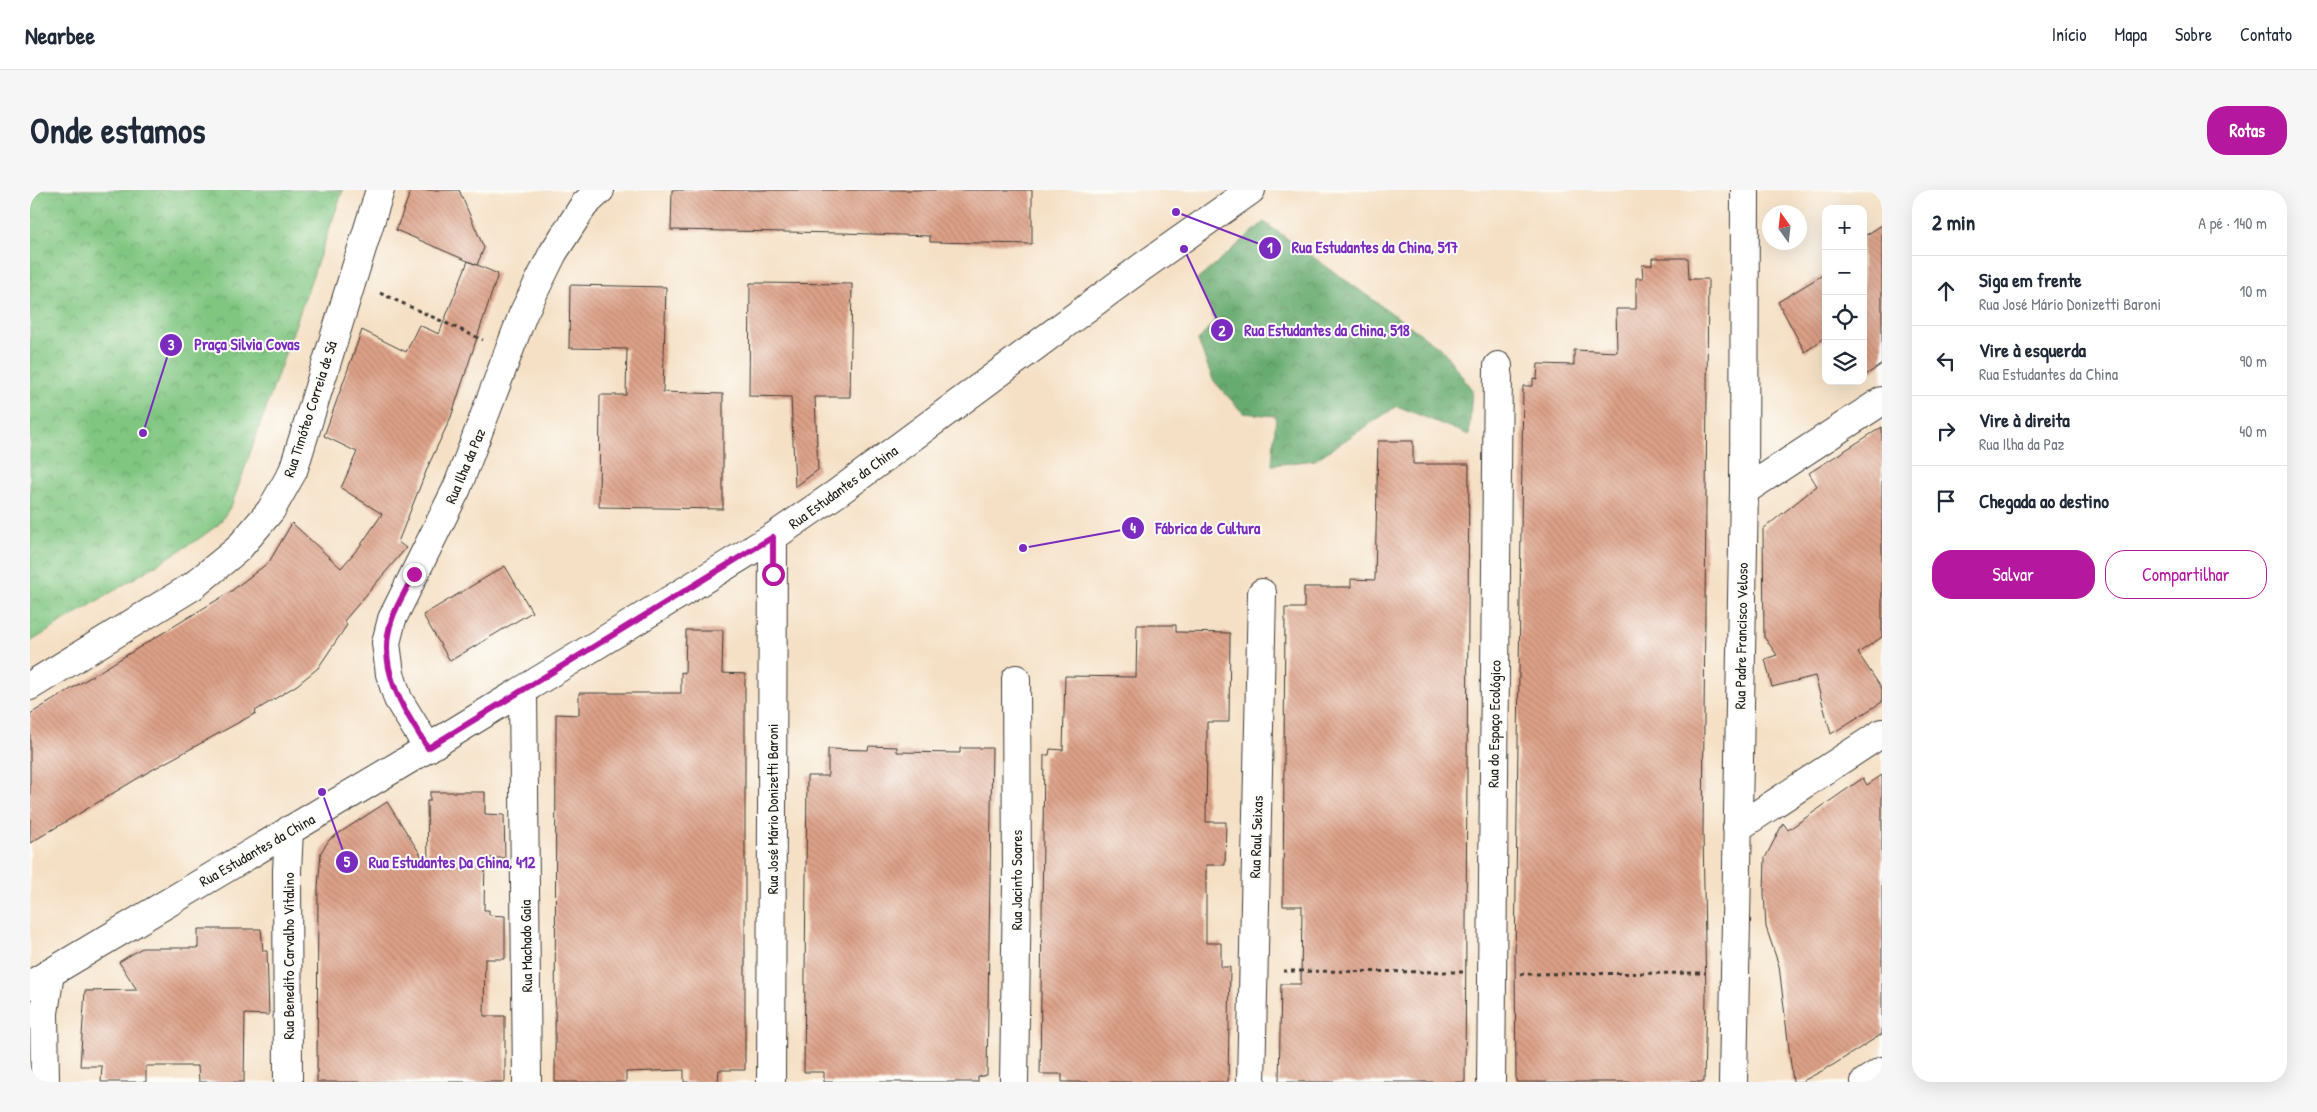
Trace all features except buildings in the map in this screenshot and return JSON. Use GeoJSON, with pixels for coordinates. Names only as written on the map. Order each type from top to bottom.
{"type":"FeatureCollection","features":[{"type":"Feature","properties":{"kind":"street","name":"Rua Timóteo Correia de Sá"},"geometry":{"type":"LineString","coordinates":[[30,686],[193,586],[238,549],[272,510],[292,471],[380,190]]}},
{"type":"Feature","properties":{"kind":"street","name":"Rua Ilha da Paz"},"geometry":{"type":"LineString","coordinates":[[428,748],[398,699],[390,674],[386,643],[392,619],[457,488],[523,314],[553,253],[584,205],[600,190]]}},
{"type":"Feature","properties":{"kind":"street","name":"Rua Estudantes da China"},"geometry":{"type":"LineString","coordinates":[[40,979],[523,691],[773,537],[1250,190]]}},
{"type":"Feature","properties":{"kind":"street","name":"Rua Padre Francisco Veloso"},"geometry":{"type":"LineString","coordinates":[[1733,1082],[1744,491],[1745,190]]}},
{"type":"Feature","properties":{"kind":"street","name":"Rua do Espaço Ecológico"},"geometry":{"type":"LineString","coordinates":[[1491,1082],[1498,366]]}},
{"type":"Feature","properties":{"kind":"street"},"geometry":{"type":"LineString","coordinates":[[1744,491],[1882,400]]}},
{"type":"Feature","properties":{"kind":"street","name":"Rua José Mário Donizetti Baroni"},"geometry":{"type":"LineString","coordinates":[[771,1082],[773,537]]}},
{"type":"Feature","properties":{"kind":"street","name":"Rua Raul Seixas"},"geometry":{"type":"LineString","coordinates":[[1251,1082],[1262,592]]}},
{"type":"Feature","properties":{"kind":"street","name":"Rua Jacinto Soares"},"geometry":{"type":"LineString","coordinates":[[1014,1082],[1017,883],[1016,678]]}},
{"type":"Feature","properties":{"kind":"street","name":"Rua Machado Gaia"},"geometry":{"type":"LineString","coordinates":[[523,691],[527,1082]]}},
{"type":"Feature","properties":{"kind":"street"},"geometry":{"type":"LineString","coordinates":[[1737,828],[1882,733]]}},
{"type":"Feature","properties":{"kind":"street","name":"Rua Benedito Carvalho Vitalino"},"geometry":{"type":"LineString","coordinates":[[288,1082],[287,871],[289,830]]}},
{"type":"Feature","properties":{"kind":"street"},"geometry":{"type":"LineString","coordinates":[[40,979],[44,1013],[46,1082]]}},
{"type":"Feature","properties":{"kind":"street"},"geometry":{"type":"LineString","coordinates":[[1865,1082],[1882,1071]]}},
{"type":"Feature","properties":{"kind":"path"},"geometry":{"type":"LineString","coordinates":[[352,280],[510,352]]}},
{"type":"Feature","properties":{"kind":"green space"},"geometry":{"type":"Polygon","coordinates":[[[30,190],[343,190],[232,504],[219,524],[200,538],[30,642],[30,190]]]}},
{"type":"Feature","properties":{"kind":"green space"},"geometry":{"type":"Polygon","coordinates":[[[1264,222],[1442,349],[1472,390],[1469,435],[1397,406],[1315,460],[1272,465],[1276,416],[1243,413],[1213,380],[1198,341],[1215,320],[1197,280],[1264,222]]]}},
{"type":"Feature","properties":{"kind":"place","name":"Rua Estudantes da China, 517"},"geometry":{"type":"Point","coordinates":[1176,212]}},
{"type":"Feature","properties":{"kind":"place","name":"Rua Estudantes da China, 518"},"geometry":{"type":"Point","coordinates":[1184,249]}},
{"type":"Feature","properties":{"kind":"place","name":"Praça Silvia Covas"},"geometry":{"type":"Point","coordinates":[143,433]}},
{"type":"Feature","properties":{"kind":"place","name":"Fábrica de Cultura"},"geometry":{"type":"Point","coordinates":[1023,548]}},
{"type":"Feature","properties":{"kind":"place","name":"Rua Estudantes Da China, 412"},"geometry":{"type":"Point","coordinates":[322,792]}},
{"type":"Feature","properties":{"kind":"route"},"geometry":{"type":"LineString","coordinates":[[414,574],[392,619],[386,643],[390,674],[398,699],[428,748],[773,537],[773,574]]}}]}
